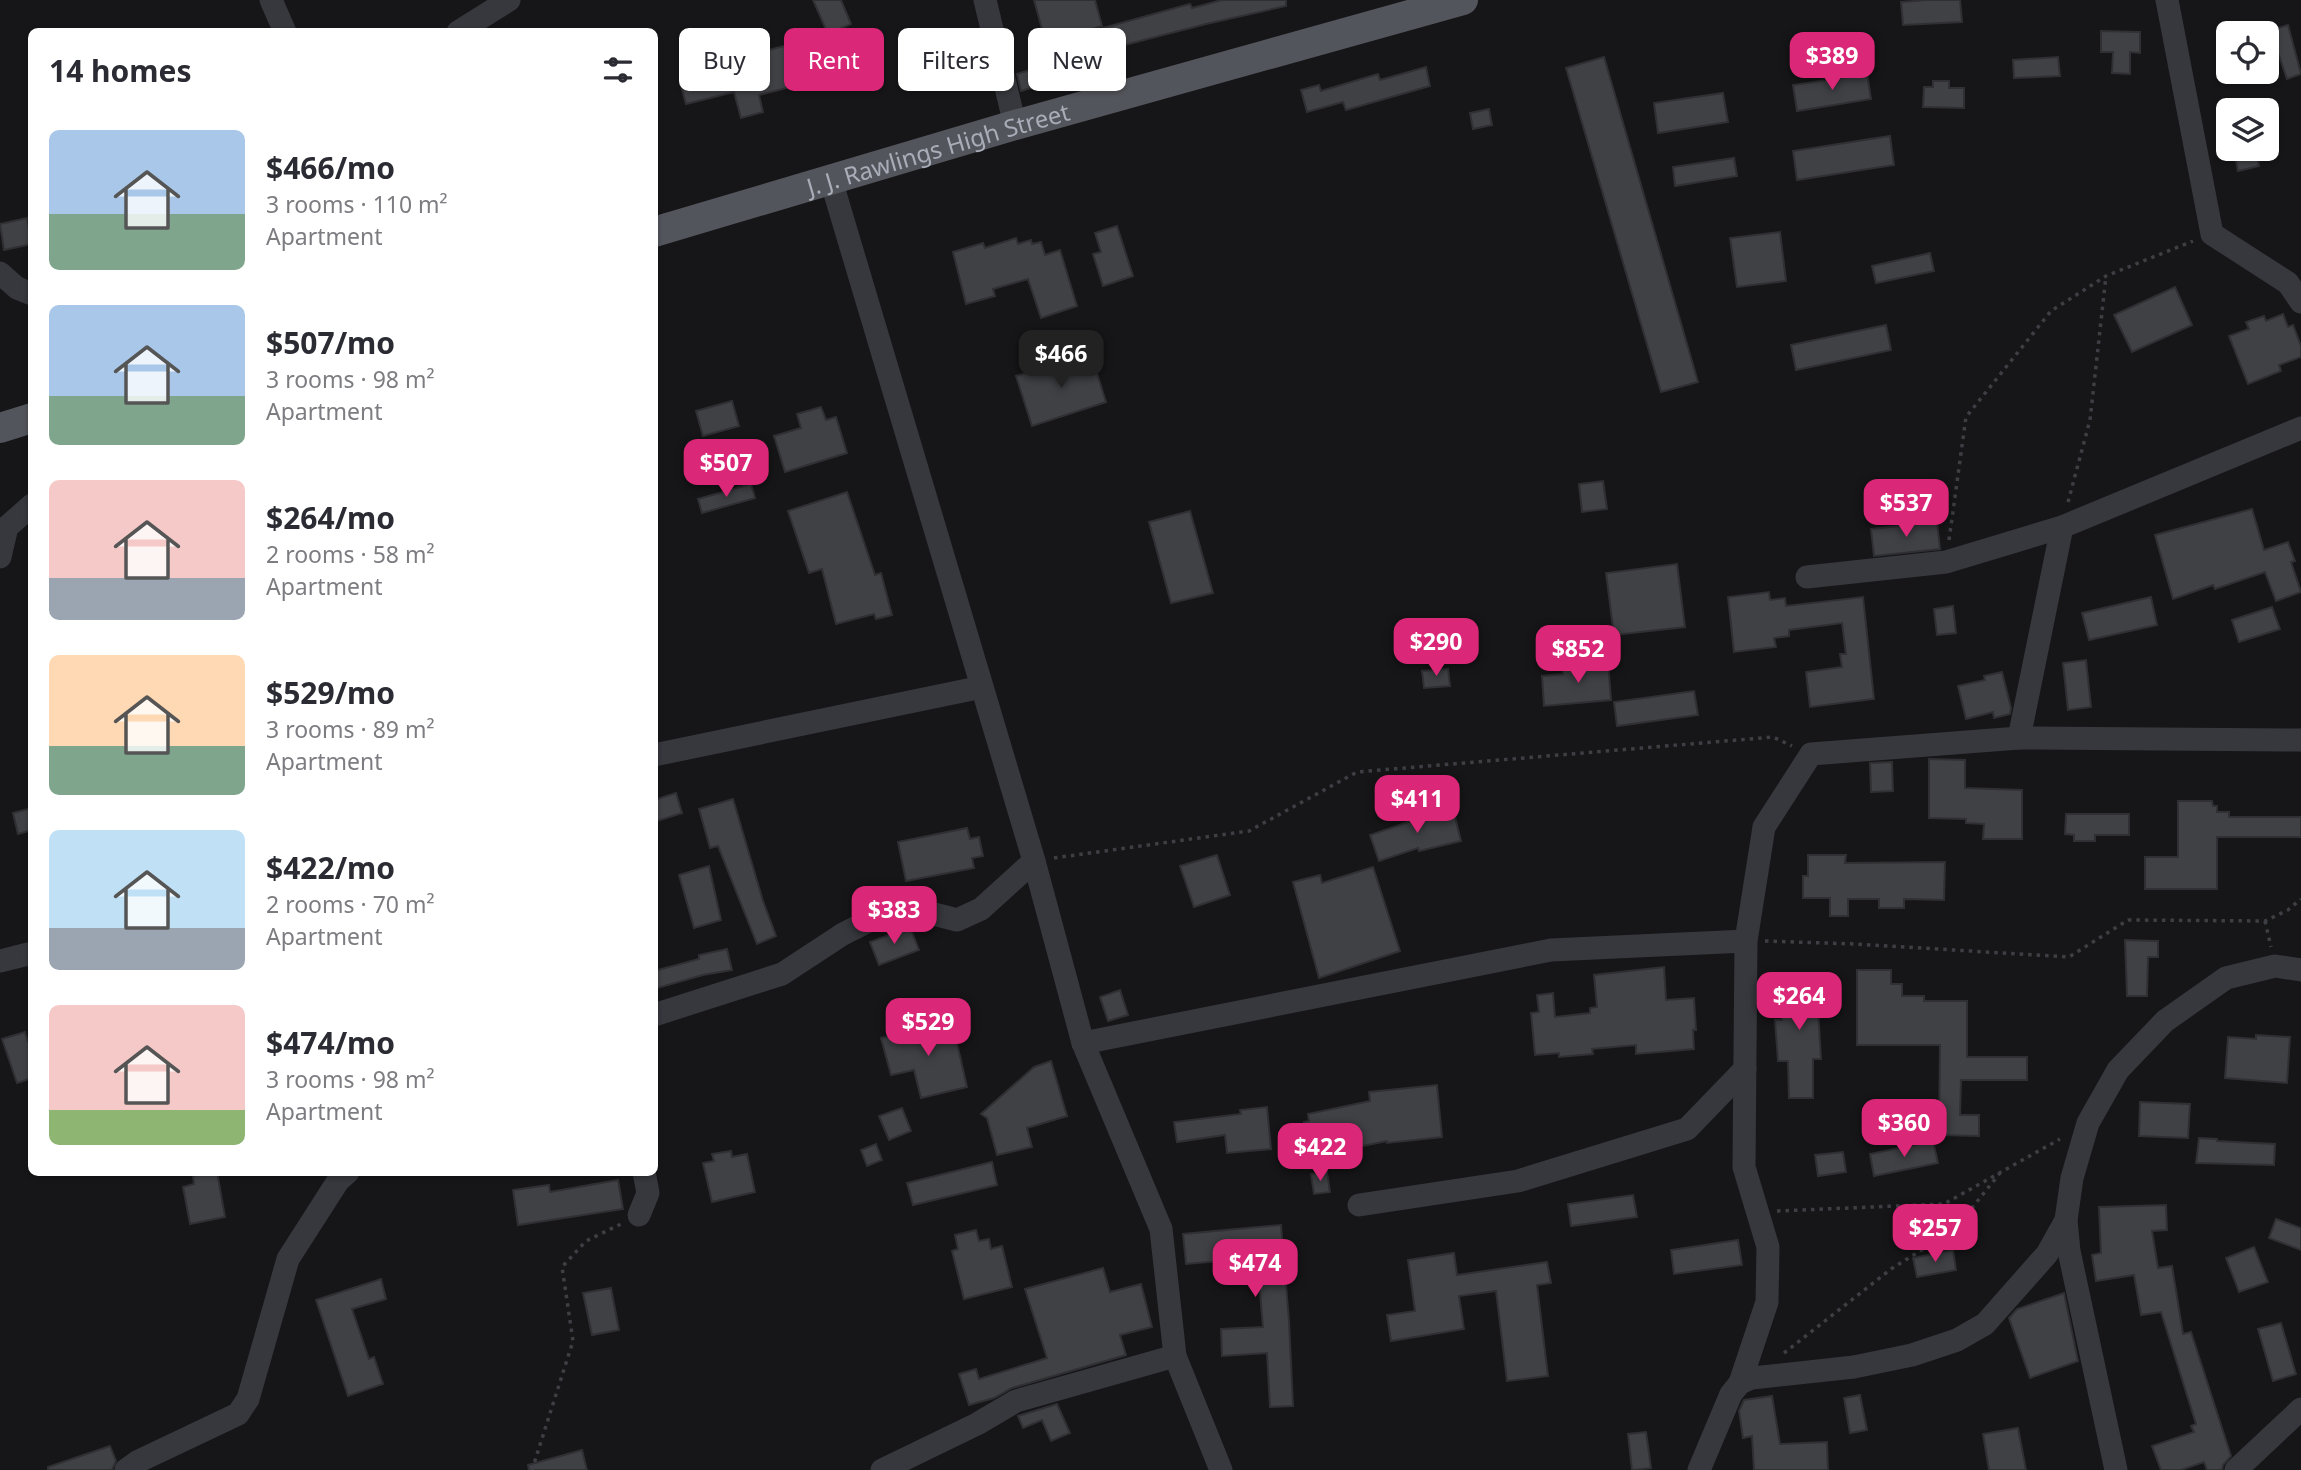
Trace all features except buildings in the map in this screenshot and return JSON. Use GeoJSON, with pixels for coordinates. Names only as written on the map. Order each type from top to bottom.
{"type":"FeatureCollection","features":[{"type":"Feature","properties":{"kind":"main road","name":"J. J. Rawlings High Street"},"geometry":{"type":"LineString","coordinates":[[658,231],[1015,125],[1463,0]]}},
{"type":"Feature","properties":{"kind":"main road"},"geometry":{"type":"LineString","coordinates":[[0,428],[28,419]]}},
{"type":"Feature","properties":{"kind":"street"},"geometry":{"type":"LineString","coordinates":[[271,0],[283,28]]}},
{"type":"Feature","properties":{"kind":"street"},"geometry":{"type":"LineString","coordinates":[[464,28],[509,0]]}},
{"type":"Feature","properties":{"kind":"street"},"geometry":{"type":"LineString","coordinates":[[985,0],[1015,125]]}},
{"type":"Feature","properties":{"kind":"street"},"geometry":{"type":"LineString","coordinates":[[2167,0],[2211,234],[2287,283],[2301,302]]}},
{"type":"Feature","properties":{"kind":"street"},"geometry":{"type":"LineString","coordinates":[[831,180],[1034,861],[1083,1043],[1161,1229],[1175,1356],[1221,1470]]}},
{"type":"Feature","properties":{"kind":"street"},"geometry":{"type":"LineString","coordinates":[[0,273],[17,288],[28,292]]}},
{"type":"Feature","properties":{"kind":"street"},"geometry":{"type":"LineString","coordinates":[[1807,577],[1945,562],[2062,527],[2301,428]]}},
{"type":"Feature","properties":{"kind":"street"},"geometry":{"type":"LineString","coordinates":[[0,557],[7,527],[28,509]]}},
{"type":"Feature","properties":{"kind":"street"},"geometry":{"type":"LineString","coordinates":[[2018,738],[2062,527]]}},
{"type":"Feature","properties":{"kind":"street"},"geometry":{"type":"LineString","coordinates":[[658,754],[982,687]]}},
{"type":"Feature","properties":{"kind":"street"},"geometry":{"type":"LineString","coordinates":[[1699,1470],[1731,1394],[1746,1380],[1767,1302],[1768,1247],[1744,1167],[1746,941],[1764,827],[1811,754],[2018,738],[2301,740]]}},
{"type":"Feature","properties":{"kind":"street"},"geometry":{"type":"LineString","coordinates":[[658,1014],[782,974],[844,934],[887,912],[907,908],[957,920],[981,909],[1034,861]]}},
{"type":"Feature","properties":{"kind":"street"},"geometry":{"type":"LineString","coordinates":[[1083,1043],[1550,950],[1746,941]]}},
{"type":"Feature","properties":{"kind":"street"},"geometry":{"type":"LineString","coordinates":[[0,961],[28,954]]}},
{"type":"Feature","properties":{"kind":"street"},"geometry":{"type":"LineString","coordinates":[[2116,1470],[2069,1251],[2066,1220],[2072,1178],[2088,1123],[2118,1070],[2165,1021],[2226,978],[2275,966],[2301,970]]}},
{"type":"Feature","properties":{"kind":"street"},"geometry":{"type":"LineString","coordinates":[[1359,1205],[1518,1181],[1687,1129],[1745,1069]]}},
{"type":"Feature","properties":{"kind":"street"},"geometry":{"type":"LineString","coordinates":[[126,1470],[137,1462],[238,1414],[248,1399],[288,1259],[344,1176]]}},
{"type":"Feature","properties":{"kind":"street"},"geometry":{"type":"LineString","coordinates":[[639,1215],[648,1193],[645,1176]]}},
{"type":"Feature","properties":{"kind":"street"},"geometry":{"type":"LineString","coordinates":[[1746,1380],[1854,1367],[1912,1354],[1957,1339],[1985,1324],[2047,1254],[2066,1220]]}},
{"type":"Feature","properties":{"kind":"street"},"geometry":{"type":"LineString","coordinates":[[882,1470],[977,1424],[1016,1401],[1175,1356]]}},
{"type":"Feature","properties":{"kind":"street"},"geometry":{"type":"LineString","coordinates":[[2236,1470],[2301,1409]]}},
{"type":"Feature","properties":{"kind":"path"},"geometry":{"type":"LineString","coordinates":[[1945,562],[1966,417],[2051,311],[2106,276],[2211,234]]}},
{"type":"Feature","properties":{"kind":"path"},"geometry":{"type":"LineString","coordinates":[[2062,527],[2090,420],[2106,276]]}},
{"type":"Feature","properties":{"kind":"path"},"geometry":{"type":"LineString","coordinates":[[1034,861],[1249,831],[1357,772],[1773,737],[1811,754]]}},
{"type":"Feature","properties":{"kind":"path"},"geometry":{"type":"LineString","coordinates":[[1746,941],[1855,944],[2069,957],[2128,920],[2265,921],[2288,910],[2301,899]]}},
{"type":"Feature","properties":{"kind":"path"},"geometry":{"type":"LineString","coordinates":[[1758,1211],[1944,1204],[2088,1123]]}},
{"type":"Feature","properties":{"kind":"path"},"geometry":{"type":"LineString","coordinates":[[1746,1380],[1892,1269],[1955,1229],[2001,1172]]}},
{"type":"Feature","properties":{"kind":"path"},"geometry":{"type":"LineString","coordinates":[[532,1470],[573,1340],[562,1267],[586,1241],[639,1215]]}}]}
